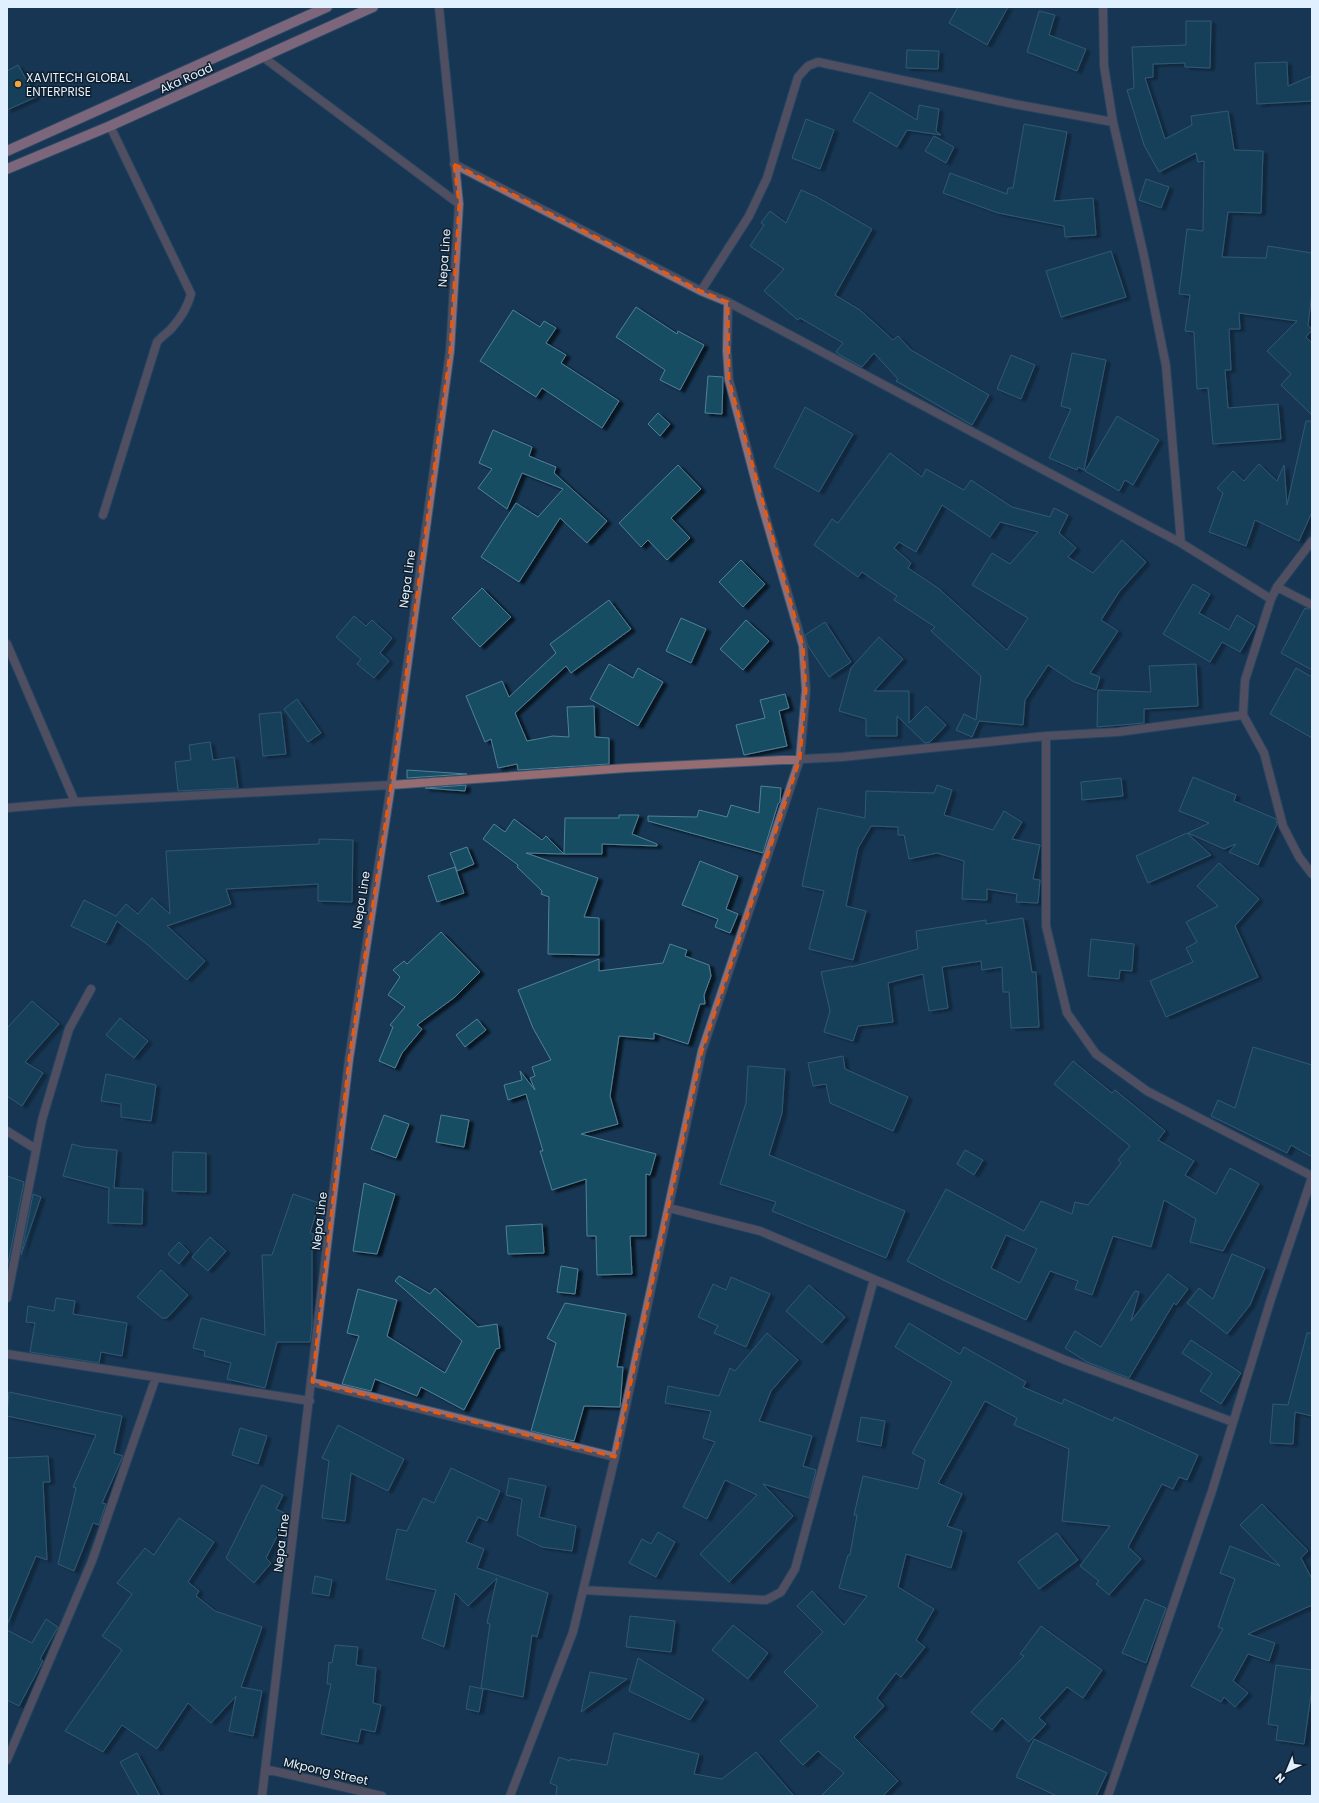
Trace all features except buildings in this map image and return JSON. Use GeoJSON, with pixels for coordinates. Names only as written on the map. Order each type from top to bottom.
{"type":"FeatureCollection","features":[{"type":"Feature","properties":{"kind":"main road","name":"Aka Road"},"geometry":{"type":"LineString","coordinates":[[7,152],[327,7]]}},
{"type":"Feature","properties":{"kind":"main road","name":"Aka Road"},"geometry":{"type":"LineString","coordinates":[[7,169],[110,126],[373,7]]}},
{"type":"Feature","properties":{"kind":"street","name":"Nepa Line"},"geometry":{"type":"LineString","coordinates":[[262,1796],[310,1401],[349,1059],[391,785],[450,350],[459,204],[439,7]]}},
{"type":"Feature","properties":{"kind":"street"},"geometry":{"type":"LineString","coordinates":[[1103,7],[1104,66],[1113,122],[1144,256],[1166,366],[1181,542]]}},
{"type":"Feature","properties":{"kind":"street"},"geometry":{"type":"LineString","coordinates":[[264,57],[459,204]]}},
{"type":"Feature","properties":{"kind":"street"},"geometry":{"type":"LineString","coordinates":[[701,291],[750,216],[767,178],[798,77],[808,66],[818,62],[1014,104],[1113,122]]}},
{"type":"Feature","properties":{"kind":"street"},"geometry":{"type":"LineString","coordinates":[[103,515],[157,342],[171,329],[181,316],[188,305],[191,294],[110,126]]}},
{"type":"Feature","properties":{"kind":"street"},"geometry":{"type":"LineString","coordinates":[[454,164],[701,291],[728,302],[1181,542],[1271,599]]}},
{"type":"Feature","properties":{"kind":"street"},"geometry":{"type":"LineString","coordinates":[[510,1796],[573,1632],[615,1457],[702,1051],[800,759],[806,690],[803,646],[760,498],[730,380],[727,351],[728,302]]}},
{"type":"Feature","properties":{"kind":"street"},"geometry":{"type":"LineString","coordinates":[[1312,541],[1277,587],[1271,599],[1245,680],[1243,715],[1264,753],[1283,826],[1299,857],[1312,874]]}},
{"type":"Feature","properties":{"kind":"street"},"geometry":{"type":"LineString","coordinates":[[1277,587],[1312,605]]}},
{"type":"Feature","properties":{"kind":"street"},"geometry":{"type":"LineString","coordinates":[[7,644],[75,802]]}},
{"type":"Feature","properties":{"kind":"street"},"geometry":{"type":"LineString","coordinates":[[7,808],[75,802],[391,785],[627,768],[842,757],[1046,736],[1118,732],[1243,715]]}},
{"type":"Feature","properties":{"kind":"street"},"geometry":{"type":"LineString","coordinates":[[1046,736],[1046,926],[1067,1013],[1096,1054],[1147,1090],[1312,1177],[1271,1298],[1212,1491],[1108,1796]]}},
{"type":"Feature","properties":{"kind":"street"},"geometry":{"type":"LineString","coordinates":[[7,1298],[42,1120],[68,1029],[91,989]]}},
{"type":"Feature","properties":{"kind":"street"},"geometry":{"type":"LineString","coordinates":[[7,1132],[36,1149]]}},
{"type":"Feature","properties":{"kind":"street"},"geometry":{"type":"LineString","coordinates":[[669,1208],[760,1231],[1065,1360],[1233,1422]]}},
{"type":"Feature","properties":{"kind":"street"},"geometry":{"type":"LineString","coordinates":[[583,1590],[766,1600],[782,1592],[795,1569],[874,1279]]}},
{"type":"Feature","properties":{"kind":"street"},"geometry":{"type":"LineString","coordinates":[[7,1354],[310,1401]]}},
{"type":"Feature","properties":{"kind":"street"},"geometry":{"type":"LineString","coordinates":[[7,1760],[92,1561],[156,1377]]}},
{"type":"Feature","properties":{"kind":"street"},"geometry":{"type":"LineString","coordinates":[[312,1382],[615,1457]]}},
{"type":"Feature","properties":{"kind":"street","name":"Mkpong Street"},"geometry":{"type":"LineString","coordinates":[[265,1769],[382,1796]]}},
{"type":"Feature","properties":{"kind":"highlighted area"},"geometry":{"type":"Polygon","coordinates":[[[454,164],[701,291],[728,302],[729,380],[803,646],[806,690],[800,759],[702,1051],[615,1457],[312,1382],[349,1059],[391,785],[450,351],[459,204],[454,164]]]}},
{"type":"Feature","properties":{"kind":"place","name":"XAVITECH GLOBAL ENTERPRISE"},"geometry":{"type":"Point","coordinates":[18,84]}}]}
